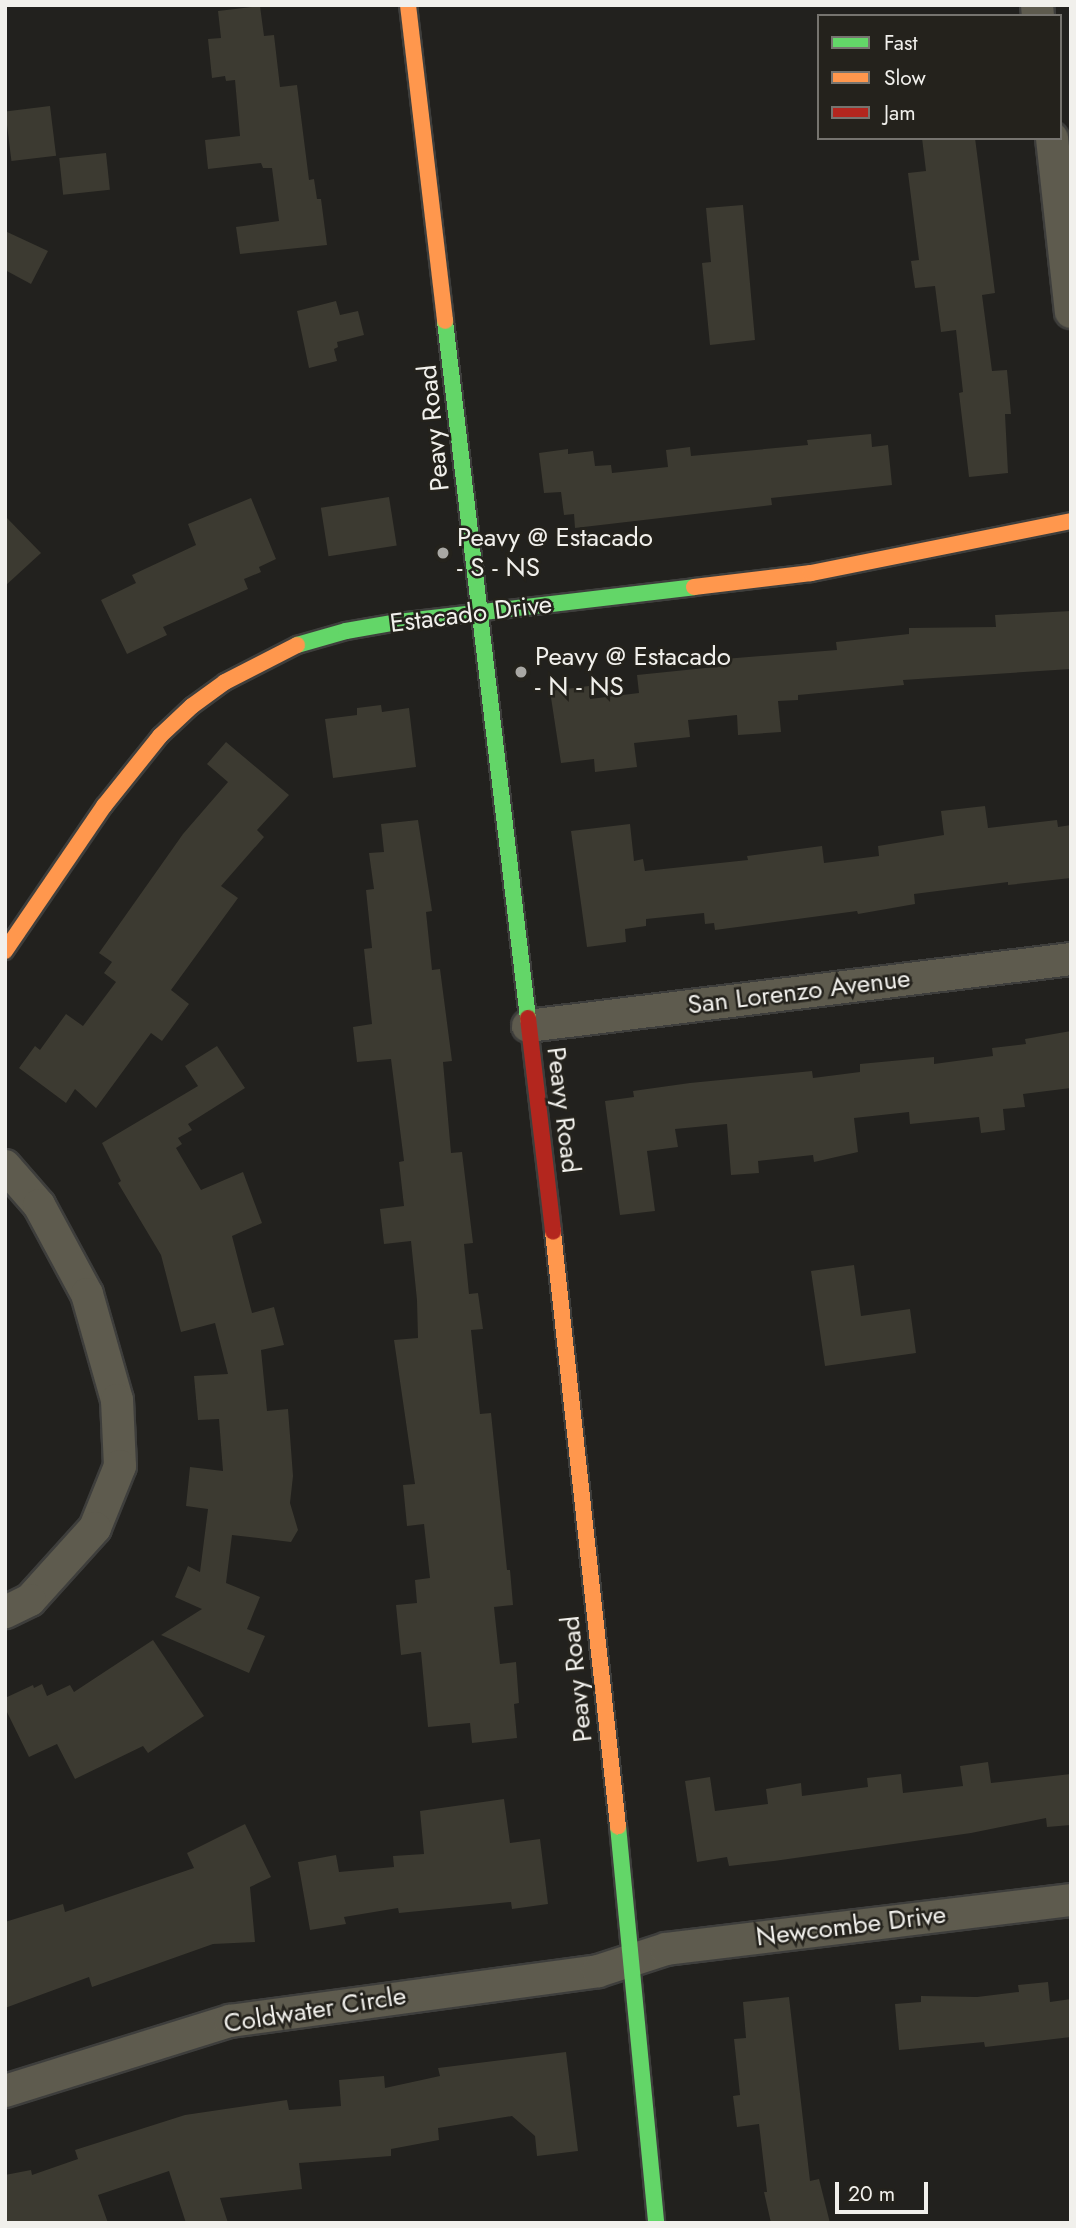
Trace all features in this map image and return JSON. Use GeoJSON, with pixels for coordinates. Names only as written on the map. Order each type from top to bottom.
{"type":"FeatureCollection","features":[{"type":"Feature","properties":{"kind":"street","name":"Peavy Road"},"geometry":{"type":"LineString","coordinates":[[408,5],[555,1245],[632,1960],[656,2223]]}},
{"type":"Feature","properties":{"kind":"street"},"geometry":{"type":"LineString","coordinates":[[1052,140],[1071,312]]}},
{"type":"Feature","properties":{"kind":"street","name":"Estacado Drive"},"geometry":{"type":"LineString","coordinates":[[5,951],[104,806],[152,746],[192,706],[225,682],[299,644],[346,631],[811,573],[1071,521]]}},
{"type":"Feature","properties":{"kind":"street","name":"San Lorenzo Avenue"},"geometry":{"type":"LineString","coordinates":[[528,1026],[1071,959]]}},
{"type":"Feature","properties":{"kind":"street"},"geometry":{"type":"LineString","coordinates":[[5,1166],[39,1205],[87,1294],[117,1400],[120,1466],[95,1528],[30,1600],[5,1612]]}},
{"type":"Feature","properties":{"kind":"street","name":"Newcombe Drive"},"geometry":{"type":"LineString","coordinates":[[632,1960],[666,1949],[1071,1899]]}},
{"type":"Feature","properties":{"kind":"street","name":"Coldwater Circle"},"geometry":{"type":"LineString","coordinates":[[5,2091],[229,2021],[598,1971],[632,1960]]}},
{"type":"Feature","properties":{"kind":"building"},"geometry":{"type":"Polygon","coordinates":[[[260,6],[264,36],[274,35],[280,87],[297,85],[309,180],[314,179],[317,199],[321,199],[327,245],[240,254],[236,227],[279,221],[272,168],[263,168],[261,163],[208,169],[205,140],[240,136],[235,80],[226,81],[225,76],[212,78],[208,39],[221,38],[218,11],[260,6]]]}},
{"type":"Feature","properties":{"kind":"building"},"geometry":{"type":"Polygon","coordinates":[[[50,106],[56,156],[11,161],[5,111],[50,106]]]}},
{"type":"Feature","properties":{"kind":"building"},"geometry":{"type":"Polygon","coordinates":[[[922,140],[975,140],[995,293],[982,295],[992,371],[1007,370],[1011,414],[1005,414],[1008,473],[969,477],[959,393],[963,392],[956,330],[941,332],[935,286],[915,288],[911,261],[919,260],[908,173],[926,171],[922,140]]]}},
{"type":"Feature","properties":{"kind":"building"},"geometry":{"type":"Polygon","coordinates":[[[106,153],[110,190],[63,195],[59,158],[106,153]]]}},
{"type":"Feature","properties":{"kind":"building"},"geometry":{"type":"Polygon","coordinates":[[[743,205],[755,340],[710,345],[702,263],[711,262],[706,208],[743,205]]]}},
{"type":"Feature","properties":{"kind":"building"},"geometry":{"type":"Polygon","coordinates":[[[5,231],[48,251],[31,284],[5,270],[5,231]]]}},
{"type":"Feature","properties":{"kind":"building"},"geometry":{"type":"Polygon","coordinates":[[[336,301],[340,315],[358,311],[364,335],[337,342],[338,347],[334,349],[337,361],[309,368],[297,311],[336,301]]]}},
{"type":"Feature","properties":{"kind":"building"},"geometry":{"type":"Polygon","coordinates":[[[871,434],[872,447],[888,445],[892,485],[771,498],[772,505],[575,528],[574,514],[564,515],[561,492],[544,493],[539,453],[568,449],[568,454],[593,451],[595,466],[611,465],[612,473],[668,467],[666,450],[690,447],[691,456],[808,445],[807,440],[871,434]]]}},
{"type":"Feature","properties":{"kind":"building"},"geometry":{"type":"Polygon","coordinates":[[[389,497],[397,545],[329,556],[321,508],[389,497]]]}},
{"type":"Feature","properties":{"kind":"building"},"geometry":{"type":"Polygon","coordinates":[[[251,498],[276,559],[259,567],[261,572],[244,579],[248,589],[163,627],[167,635],[127,654],[101,600],[136,583],[132,575],[196,545],[188,524],[251,498]]]}},
{"type":"Feature","properties":{"kind":"building"},"geometry":{"type":"Polygon","coordinates":[[[5,516],[41,553],[5,586],[5,516]]]}},
{"type":"Feature","properties":{"kind":"building"},"geometry":{"type":"Polygon","coordinates":[[[1071,611],[1071,669],[903,680],[904,685],[798,695],[798,700],[778,701],[781,732],[738,735],[737,715],[688,720],[690,737],[634,743],[637,767],[595,772],[594,759],[561,763],[550,691],[589,686],[590,699],[639,693],[637,675],[725,666],[724,659],[837,650],[836,642],[909,634],[909,628],[996,627],[995,615],[1071,611]]]}},
{"type":"Feature","properties":{"kind":"building"},"geometry":{"type":"Polygon","coordinates":[[[381,705],[382,712],[409,708],[416,767],[333,778],[325,719],[357,715],[357,708],[381,705]]]}},
{"type":"Feature","properties":{"kind":"building"},"geometry":{"type":"Polygon","coordinates":[[[226,742],[289,795],[257,830],[264,837],[221,886],[238,898],[171,990],[189,1004],[162,1041],[151,1033],[96,1108],[75,1089],[66,1103],[19,1068],[35,1046],[40,1050],[66,1014],[83,1026],[116,982],[104,973],[112,962],[99,953],[183,834],[228,782],[207,764],[226,742]]]}},
{"type":"Feature","properties":{"kind":"building"},"geometry":{"type":"Polygon","coordinates":[[[985,806],[988,828],[1057,820],[1058,827],[1071,825],[1071,878],[1008,885],[1008,882],[914,894],[915,904],[858,914],[857,911],[715,930],[714,923],[705,924],[704,913],[646,919],[646,926],[625,929],[626,942],[587,947],[571,831],[630,824],[634,861],[643,859],[645,871],[748,860],[747,856],[822,846],[824,863],[879,856],[878,846],[944,835],[941,811],[985,806]]]}},
{"type":"Feature","properties":{"kind":"building"},"geometry":{"type":"Polygon","coordinates":[[[418,820],[432,911],[426,912],[432,970],[440,969],[452,1061],[443,1062],[451,1153],[462,1152],[473,1243],[464,1244],[469,1294],[478,1293],[483,1329],[471,1330],[480,1414],[491,1413],[507,1570],[510,1570],[513,1605],[494,1607],[500,1664],[516,1662],[519,1703],[514,1704],[517,1738],[472,1743],[470,1723],[428,1727],[421,1652],[401,1655],[396,1605],[417,1603],[415,1580],[430,1578],[424,1524],[407,1526],[403,1485],[415,1484],[394,1340],[418,1338],[417,1300],[411,1241],[384,1244],[380,1209],[404,1206],[399,1162],[404,1161],[391,1059],[357,1062],[353,1027],[372,1024],[364,949],[372,948],[366,890],[374,889],[369,853],[384,852],[381,824],[418,820]]]}},
{"type":"Feature","properties":{"kind":"building"},"geometry":{"type":"Polygon","coordinates":[[[1071,1031],[1071,1088],[1023,1094],[1025,1107],[1003,1109],[1005,1130],[981,1133],[979,1117],[910,1124],[909,1112],[854,1118],[858,1152],[814,1162],[813,1155],[758,1161],[759,1173],[731,1175],[727,1124],[675,1129],[678,1147],[647,1151],[655,1211],[620,1215],[605,1101],[634,1097],[633,1091],[690,1083],[812,1071],[813,1078],[860,1072],[860,1064],[934,1057],[934,1064],[993,1056],[992,1048],[1026,1044],[1025,1039],[1071,1031]]]}},
{"type":"Feature","properties":{"kind":"building"},"geometry":{"type":"Polygon","coordinates":[[[217,1046],[245,1088],[188,1124],[192,1130],[178,1138],[182,1144],[176,1148],[201,1190],[243,1172],[262,1223],[232,1236],[252,1313],[274,1307],[284,1345],[261,1350],[267,1411],[288,1409],[293,1476],[290,1503],[298,1530],[291,1542],[232,1535],[226,1583],[260,1597],[247,1629],[265,1636],[249,1673],[161,1635],[202,1609],[175,1597],[188,1566],[200,1572],[208,1509],[186,1506],[190,1467],[223,1471],[219,1419],[198,1420],[194,1376],[228,1374],[215,1323],[181,1332],[161,1255],[118,1183],[121,1181],[102,1143],[198,1086],[185,1066],[217,1046]]]}},
{"type":"Feature","properties":{"kind":"building"},"geometry":{"type":"Polygon","coordinates":[[[854,1265],[861,1316],[910,1309],[916,1353],[825,1366],[811,1271],[854,1265]]]}},
{"type":"Feature","properties":{"kind":"building"},"geometry":{"type":"Polygon","coordinates":[[[153,1640],[204,1716],[148,1753],[143,1746],[75,1779],[57,1744],[29,1757],[5,1708],[5,1698],[33,1685],[34,1688],[42,1684],[47,1696],[70,1685],[74,1692],[153,1640]]]}},
{"type":"Feature","properties":{"kind":"building"},"geometry":{"type":"Polygon","coordinates":[[[988,1762],[991,1783],[1071,1774],[1071,1825],[1047,1827],[1046,1818],[971,1833],[774,1861],[729,1866],[727,1857],[697,1862],[685,1781],[710,1777],[715,1811],[768,1804],[766,1789],[801,1783],[802,1796],[868,1787],[867,1778],[901,1774],[903,1793],[963,1786],[960,1766],[988,1762]]]}},
{"type":"Feature","properties":{"kind":"building"},"geometry":{"type":"Polygon","coordinates":[[[504,1799],[510,1843],[540,1839],[548,1904],[512,1909],[511,1902],[399,1913],[398,1908],[344,1917],[346,1924],[310,1930],[298,1862],[336,1855],[339,1872],[394,1867],[393,1856],[424,1854],[420,1811],[504,1799]]]}},
{"type":"Feature","properties":{"kind":"building"},"geometry":{"type":"Polygon","coordinates":[[[245,1824],[271,1877],[250,1887],[255,1942],[213,1944],[92,1987],[89,1977],[5,2008],[5,1922],[63,1904],[65,1912],[194,1868],[187,1853],[245,1824]]]}},
{"type":"Feature","properties":{"kind":"building"},"geometry":{"type":"Polygon","coordinates":[[[1048,1982],[1050,2002],[1071,1999],[1071,2037],[985,2047],[984,2042],[899,2050],[895,2004],[921,2002],[921,1996],[977,1997],[1019,1992],[1018,1985],[1048,1982]]]}},
{"type":"Feature","properties":{"kind":"building"},"geometry":{"type":"Polygon","coordinates":[[[789,1997],[810,2181],[819,2179],[830,2223],[771,2223],[764,2192],[767,2192],[759,2124],[737,2127],[733,2096],[740,2095],[734,2039],[746,2038],[743,2002],[789,1997]]]}},
{"type":"Feature","properties":{"kind":"building"},"geometry":{"type":"Polygon","coordinates":[[[566,2052],[578,2151],[537,2156],[535,2136],[512,2116],[438,2128],[439,2140],[391,2149],[391,2156],[299,2163],[302,2189],[220,2198],[228,2223],[186,2223],[169,2171],[98,2195],[108,2223],[5,2223],[5,2175],[31,2170],[32,2175],[78,2159],[75,2150],[185,2115],[287,2100],[289,2110],[341,2106],[339,2080],[384,2076],[385,2088],[440,2076],[438,2068],[566,2052]]]}},
{"type":"Feature","properties":{"kind":"traffic: fast"},"geometry":{"type":"LineString","coordinates":[[445,321],[528,1018]]}},
{"type":"Feature","properties":{"kind":"traffic: fast"},"geometry":{"type":"LineString","coordinates":[[297,645],[346,631],[398,622],[694,587]]}},
{"type":"Feature","properties":{"kind":"traffic: fast"},"geometry":{"type":"LineString","coordinates":[[618,1826],[656,2223]]}},
{"type":"Feature","properties":{"kind":"traffic: slow"},"geometry":{"type":"LineString","coordinates":[[408,5],[445,321]]}},
{"type":"Feature","properties":{"kind":"traffic: slow"},"geometry":{"type":"LineString","coordinates":[[694,587],[811,573],[1071,521]]}},
{"type":"Feature","properties":{"kind":"traffic: slow"},"geometry":{"type":"LineString","coordinates":[[5,951],[104,806],[160,736],[192,706],[225,682],[297,645]]}},
{"type":"Feature","properties":{"kind":"traffic: slow"},"geometry":{"type":"LineString","coordinates":[[553,1232],[618,1826]]}},
{"type":"Feature","properties":{"kind":"traffic: jam"},"geometry":{"type":"LineString","coordinates":[[528,1018],[553,1232]]}},
{"type":"Feature","properties":{"kind":"place","name":"Peavy @ Estacado - S - NS"},"geometry":{"type":"Point","coordinates":[443,553]}},
{"type":"Feature","properties":{"kind":"place","name":"Peavy @ Estacado - N - NS"},"geometry":{"type":"Point","coordinates":[521,672]}}]}
